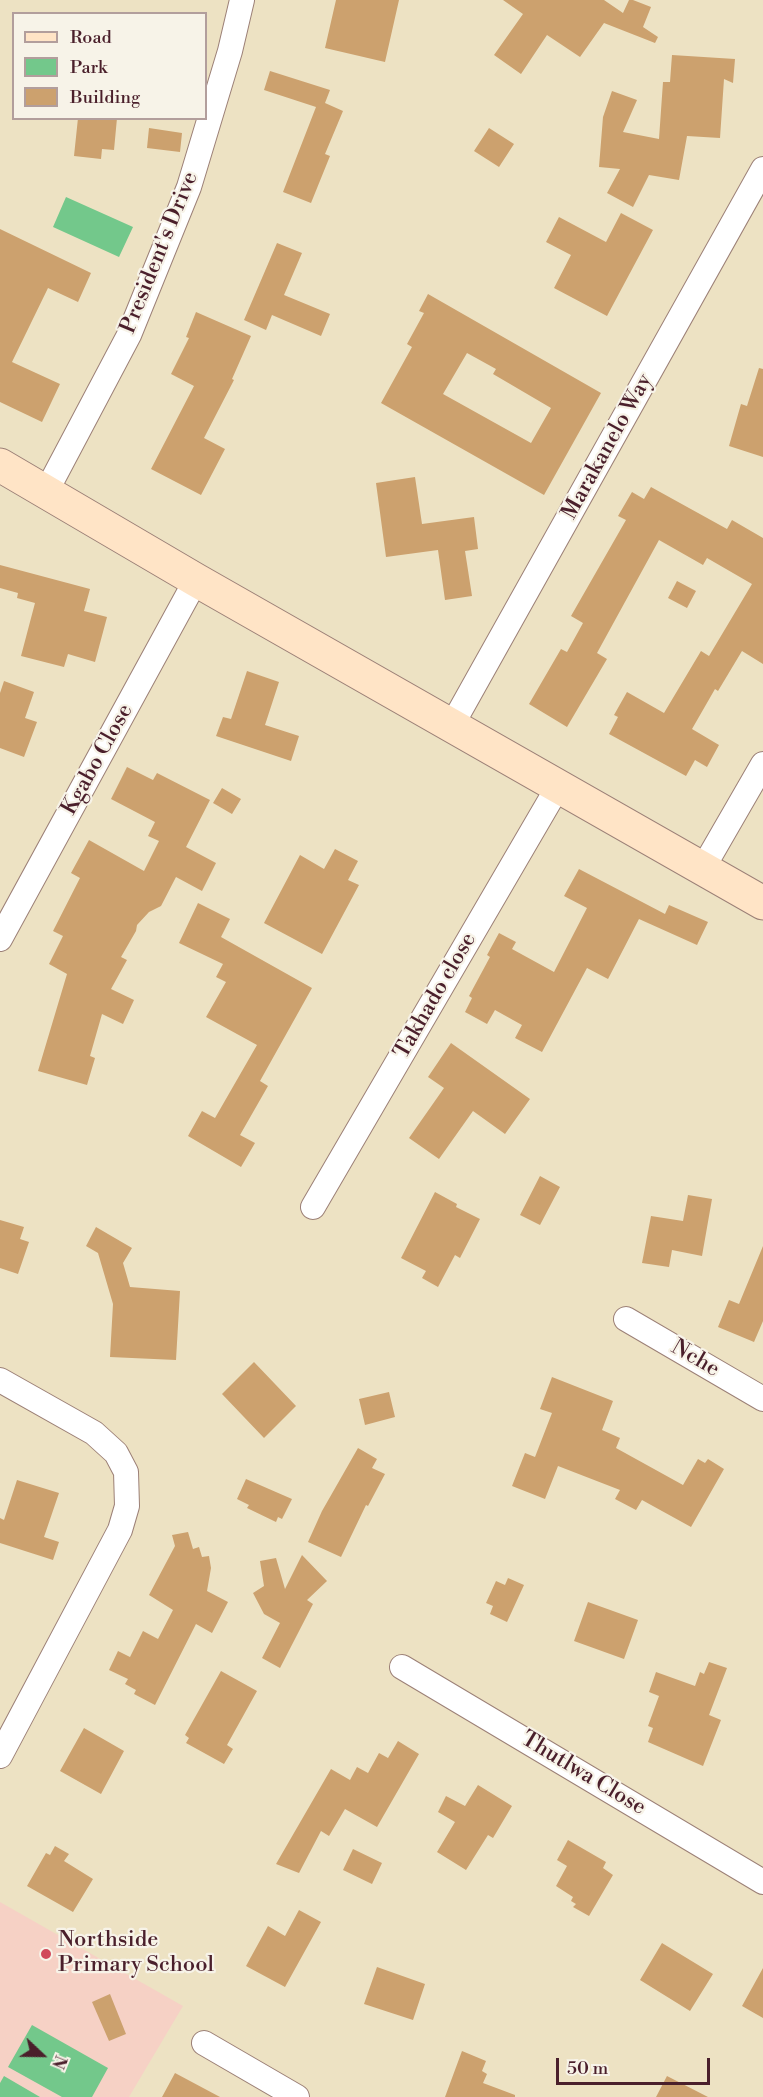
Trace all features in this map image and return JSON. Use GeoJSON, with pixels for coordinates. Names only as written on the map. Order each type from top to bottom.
{"type":"FeatureCollection","features":[{"type":"Feature","properties":{"kind":"street","name":"President's Drive"},"geometry":{"type":"LineString","coordinates":[[46,492],[129,335],[189,187],[230,51],[242,0]]}},
{"type":"Feature","properties":{"kind":"street","name":"Marakanelo Way"},"geometry":{"type":"LineString","coordinates":[[452,725],[763,169]]}},
{"type":"Feature","properties":{"kind":"street"},"geometry":{"type":"LineString","coordinates":[[0,465],[196,580],[763,903]]}},
{"type":"Feature","properties":{"kind":"street","name":"Kgabo Close"},"geometry":{"type":"LineString","coordinates":[[0,939],[196,580]]}},
{"type":"Feature","properties":{"kind":"street"},"geometry":{"type":"LineString","coordinates":[[703,868],[763,764]]}},
{"type":"Feature","properties":{"kind":"street","name":"Takhado close"},"geometry":{"type":"LineString","coordinates":[[313,1207],[559,785]]}},
{"type":"Feature","properties":{"kind":"street","name":"Nche"},"geometry":{"type":"LineString","coordinates":[[626,1319],[763,1399]]}},
{"type":"Feature","properties":{"kind":"street"},"geometry":{"type":"LineString","coordinates":[[0,1380],[94,1433],[116,1453],[126,1472],[127,1506],[120,1530],[0,1756]]}},
{"type":"Feature","properties":{"kind":"street","name":"Thutlwa Close"},"geometry":{"type":"LineString","coordinates":[[402,1667],[763,1882]]}},
{"type":"Feature","properties":{"kind":"street"},"geometry":{"type":"LineString","coordinates":[[204,2043],[297,2097]]}},
{"type":"Feature","properties":{"kind":"shaded area","name":"Northside Primary School"},"geometry":{"type":"Polygon","coordinates":[[[0,1902],[183,2006],[129,2097],[0,2097],[0,1902]]]}},
{"type":"Feature","properties":{"kind":"green space"},"geometry":{"type":"Polygon","coordinates":[[[66,197],[133,227],[119,257],[53,227],[66,197]]]}},
{"type":"Feature","properties":{"kind":"green space"},"geometry":{"type":"Polygon","coordinates":[[[32,2025],[108,2068],[92,2097],[62,2097],[8,2067],[32,2025]]]}},
{"type":"Feature","properties":{"kind":"green space"},"geometry":{"type":"Polygon","coordinates":[[[4,2076],[40,2097],[0,2097],[0,2083],[4,2076]]]}},
{"type":"Feature","properties":{"kind":"building"},"geometry":{"type":"Polygon","coordinates":[[[336,0],[399,0],[385,62],[325,48],[336,0]]]}},
{"type":"Feature","properties":{"kind":"building"},"geometry":{"type":"Polygon","coordinates":[[[503,0],[604,0],[623,13],[629,0],[633,0],[651,7],[643,27],[658,37],[655,43],[604,23],[580,57],[547,35],[521,74],[494,55],[523,14],[503,0]]]}},
{"type":"Feature","properties":{"kind":"building"},"geometry":{"type":"Polygon","coordinates":[[[672,55],[735,59],[733,83],[724,79],[720,138],[687,136],[679,180],[649,175],[633,207],[607,193],[620,169],[599,167],[603,117],[612,91],[637,100],[623,132],[659,139],[663,82],[670,82],[672,55]]]}},
{"type":"Feature","properties":{"kind":"building"},"geometry":{"type":"Polygon","coordinates":[[[270,71],[330,90],[325,103],[343,111],[325,154],[330,156],[311,203],[283,192],[316,107],[264,90],[270,71]]]}},
{"type":"Feature","properties":{"kind":"building"},"geometry":{"type":"Polygon","coordinates":[[[78,120],[117,120],[114,150],[102,149],[101,159],[74,156],[78,120]]]}},
{"type":"Feature","properties":{"kind":"building"},"geometry":{"type":"Polygon","coordinates":[[[149,128],[182,133],[180,152],[147,148],[149,128]]]}},
{"type":"Feature","properties":{"kind":"building"},"geometry":{"type":"Polygon","coordinates":[[[489,128],[514,144],[499,167],[474,151],[489,128]]]}},
{"type":"Feature","properties":{"kind":"building"},"geometry":{"type":"Polygon","coordinates":[[[621,213],[653,230],[607,316],[554,288],[571,255],[546,242],[559,217],[606,242],[621,213]]]}},
{"type":"Feature","properties":{"kind":"building"},"geometry":{"type":"Polygon","coordinates":[[[0,229],[91,273],[78,302],[48,288],[12,362],[60,384],[42,422],[0,402],[0,229]]]}},
{"type":"Feature","properties":{"kind":"building"},"geometry":{"type":"Polygon","coordinates":[[[277,243],[302,253],[284,295],[330,314],[321,336],[272,315],[266,330],[244,320],[277,243]]]}},
{"type":"Feature","properties":{"kind":"building"},"geometry":{"type":"Polygon","coordinates":[[[428,294],[601,393],[544,495],[381,403],[412,347],[407,344],[424,313],[419,311],[428,294]],[[467,353],[443,394],[531,443],[551,408],[493,374],[496,369],[467,353]]]}},
{"type":"Feature","properties":{"kind":"building"},"geometry":{"type":"Polygon","coordinates":[[[196,312],[251,336],[232,379],[234,380],[204,438],[225,449],[201,495],[151,469],[194,386],[171,374],[189,338],[186,337],[196,312]]]}},
{"type":"Feature","properties":{"kind":"building"},"geometry":{"type":"Polygon","coordinates":[[[759,368],[763,369],[763,457],[729,446],[741,404],[747,406],[759,368]]]}},
{"type":"Feature","properties":{"kind":"building"},"geometry":{"type":"Polygon","coordinates":[[[415,477],[422,524],[474,517],[478,549],[465,551],[472,596],[445,600],[438,550],[386,557],[376,483],[415,477]]]}},
{"type":"Feature","properties":{"kind":"building"},"geometry":{"type":"Polygon","coordinates":[[[651,487],[727,529],[732,520],[763,538],[763,664],[742,651],[718,691],[715,689],[692,729],[719,745],[707,767],[695,760],[686,776],[609,734],[618,717],[614,715],[627,692],[664,713],[701,651],[709,656],[752,584],[707,558],[703,565],[659,540],[597,653],[607,659],[567,727],[529,704],[561,649],[567,652],[583,623],[571,616],[626,520],[618,516],[632,492],[644,499],[651,487]]]}},
{"type":"Feature","properties":{"kind":"building"},"geometry":{"type":"Polygon","coordinates":[[[0,565],[90,589],[84,611],[107,617],[95,662],[68,654],[64,667],[21,656],[35,603],[17,598],[18,593],[0,588],[0,565]]]}},
{"type":"Feature","properties":{"kind":"building"},"geometry":{"type":"Polygon","coordinates":[[[677,581],[696,591],[687,608],[668,598],[677,581]]]}},
{"type":"Feature","properties":{"kind":"building"},"geometry":{"type":"Polygon","coordinates":[[[247,671],[279,682],[265,725],[299,736],[291,761],[216,736],[223,717],[231,719],[247,671]]]}},
{"type":"Feature","properties":{"kind":"building"},"geometry":{"type":"Polygon","coordinates":[[[4,681],[34,692],[25,718],[37,722],[24,757],[0,748],[0,693],[4,681]]]}},
{"type":"Feature","properties":{"kind":"building"},"geometry":{"type":"Polygon","coordinates":[[[127,767],[153,780],[157,773],[210,800],[186,847],[216,863],[202,891],[176,877],[161,906],[149,912],[137,925],[121,957],[127,960],[111,989],[134,1000],[123,1024],[102,1014],[90,1056],[95,1058],[87,1085],[38,1071],[67,974],[49,964],[63,936],[53,931],[80,878],[71,873],[89,840],[144,871],[159,841],[148,836],[155,822],[111,799],[127,767]]]}},
{"type":"Feature","properties":{"kind":"building"},"geometry":{"type":"Polygon","coordinates":[[[222,788],[241,799],[232,814],[213,803],[222,788]]]}},
{"type":"Feature","properties":{"kind":"building"},"geometry":{"type":"Polygon","coordinates":[[[335,849],[358,861],[348,880],[359,885],[322,954],[264,923],[300,855],[324,869],[335,849]]]}},
{"type":"Feature","properties":{"kind":"building"},"geometry":{"type":"Polygon","coordinates":[[[579,869],[665,914],[669,905],[708,922],[697,945],[639,919],[608,979],[587,968],[542,1052],[515,1038],[522,1025],[495,1010],[487,1024],[465,1012],[472,998],[469,996],[490,957],[487,955],[499,933],[516,942],[512,949],[554,972],[587,908],[564,896],[579,869]]]}},
{"type":"Feature","properties":{"kind":"building"},"geometry":{"type":"Polygon","coordinates":[[[198,903],[230,919],[221,937],[312,988],[260,1081],[268,1086],[240,1135],[255,1143],[241,1167],[188,1136],[202,1111],[215,1118],[257,1045],[206,1017],[226,982],[216,977],[223,964],[179,943],[198,903]]]}},
{"type":"Feature","properties":{"kind":"building"},"geometry":{"type":"Polygon","coordinates":[[[451,1043],[530,1099],[505,1134],[473,1111],[439,1159],[409,1138],[444,1088],[428,1077],[451,1043]]]}},
{"type":"Feature","properties":{"kind":"building"},"geometry":{"type":"Polygon","coordinates":[[[540,1176],[560,1187],[540,1225],[520,1215],[540,1176]]]}},
{"type":"Feature","properties":{"kind":"building"},"geometry":{"type":"Polygon","coordinates":[[[435,1192],[457,1204],[456,1207],[480,1219],[460,1258],[455,1255],[438,1287],[422,1278],[426,1271],[401,1258],[435,1192]]]}},
{"type":"Feature","properties":{"kind":"building"},"geometry":{"type":"Polygon","coordinates":[[[688,1195],[712,1199],[702,1256],[672,1250],[669,1267],[642,1263],[651,1216],[683,1221],[688,1195]]]}},
{"type":"Feature","properties":{"kind":"building"},"geometry":{"type":"Polygon","coordinates":[[[0,1220],[24,1227],[20,1239],[29,1242],[18,1274],[0,1268],[0,1220]]]}},
{"type":"Feature","properties":{"kind":"building"},"geometry":{"type":"Polygon","coordinates":[[[96,1227],[132,1248],[123,1263],[130,1287],[180,1291],[176,1360],[110,1357],[113,1304],[98,1253],[86,1246],[96,1227]]]}},
{"type":"Feature","properties":{"kind":"building"},"geometry":{"type":"Polygon","coordinates":[[[763,1246],[763,1321],[754,1342],[718,1327],[729,1300],[739,1304],[763,1246]]]}},
{"type":"Feature","properties":{"kind":"building"},"geometry":{"type":"Polygon","coordinates":[[[254,1362],[296,1406],[264,1438],[222,1394],[254,1362]]]}},
{"type":"Feature","properties":{"kind":"building"},"geometry":{"type":"Polygon","coordinates":[[[552,1377],[613,1401],[602,1430],[620,1438],[616,1448],[683,1485],[698,1459],[705,1463],[708,1459],[724,1469],[691,1527],[642,1500],[636,1510],[615,1499],[620,1490],[558,1466],[545,1499],[512,1486],[525,1453],[535,1457],[552,1413],[540,1409],[552,1377]]]}},
{"type":"Feature","properties":{"kind":"building"},"geometry":{"type":"Polygon","coordinates":[[[389,1392],[395,1417],[365,1425],[359,1399],[389,1392]]]}},
{"type":"Feature","properties":{"kind":"building"},"geometry":{"type":"Polygon","coordinates":[[[358,1448],[377,1459],[372,1468],[385,1474],[368,1506],[366,1505],[341,1557],[308,1542],[322,1511],[358,1448]]]}},
{"type":"Feature","properties":{"kind":"building"},"geometry":{"type":"Polygon","coordinates":[[[246,1479],[292,1499],[282,1519],[278,1517],[276,1522],[247,1508],[249,1505],[237,1499],[246,1479]]]}},
{"type":"Feature","properties":{"kind":"building"},"geometry":{"type":"Polygon","coordinates":[[[17,1480],[59,1493],[44,1537],[59,1542],[53,1560],[0,1543],[0,1518],[4,1520],[17,1480]]]}},
{"type":"Feature","properties":{"kind":"building"},"geometry":{"type":"Polygon","coordinates":[[[188,1532],[193,1549],[199,1547],[202,1557],[209,1556],[211,1568],[207,1591],[228,1602],[212,1633],[196,1624],[155,1705],[134,1694],[136,1690],[125,1684],[128,1679],[109,1670],[118,1651],[130,1657],[143,1631],[158,1639],[173,1610],[149,1595],[175,1546],[172,1535],[188,1532]]]}},
{"type":"Feature","properties":{"kind":"building"},"geometry":{"type":"Polygon","coordinates":[[[302,1555],[327,1581],[307,1600],[313,1604],[280,1668],[262,1658],[280,1623],[264,1614],[253,1593],[264,1586],[260,1561],[276,1558],[285,1589],[302,1555]]]}},
{"type":"Feature","properties":{"kind":"building"},"geometry":{"type":"Polygon","coordinates":[[[508,1578],[524,1585],[507,1622],[490,1614],[493,1606],[486,1603],[496,1581],[505,1585],[508,1578]]]}},
{"type":"Feature","properties":{"kind":"building"},"geometry":{"type":"Polygon","coordinates":[[[588,1602],[638,1620],[624,1659],[574,1641],[588,1602]]]}},
{"type":"Feature","properties":{"kind":"building"},"geometry":{"type":"Polygon","coordinates":[[[709,1662],[727,1668],[709,1715],[721,1720],[703,1766],[648,1742],[653,1728],[648,1726],[659,1696],[649,1692],[656,1672],[695,1686],[700,1672],[704,1674],[709,1662]]]}},
{"type":"Feature","properties":{"kind":"building"},"geometry":{"type":"Polygon","coordinates":[[[221,1671],[257,1691],[227,1745],[233,1749],[224,1764],[186,1743],[189,1738],[185,1735],[221,1671]]]}},
{"type":"Feature","properties":{"kind":"building"},"geometry":{"type":"Polygon","coordinates":[[[84,1728],[124,1751],[101,1794],[60,1771],[84,1728]]]}},
{"type":"Feature","properties":{"kind":"building"},"geometry":{"type":"Polygon","coordinates":[[[398,1741],[419,1754],[377,1827],[345,1809],[329,1836],[321,1831],[299,1873],[276,1864],[331,1769],[350,1780],[357,1767],[368,1773],[379,1753],[388,1758],[398,1741]]]}},
{"type":"Feature","properties":{"kind":"building"},"geometry":{"type":"Polygon","coordinates":[[[478,1785],[512,1806],[493,1838],[488,1835],[466,1870],[437,1852],[455,1822],[438,1812],[446,1796],[465,1806],[478,1785]]]}},
{"type":"Feature","properties":{"kind":"building"},"geometry":{"type":"Polygon","coordinates":[[[568,1840],[606,1862],[603,1868],[613,1875],[589,1916],[573,1907],[576,1904],[571,1901],[573,1897],[556,1886],[567,1866],[557,1860],[568,1840]]]}},
{"type":"Feature","properties":{"kind":"building"},"geometry":{"type":"Polygon","coordinates":[[[55,1846],[69,1854],[64,1861],[93,1879],[73,1912],[27,1886],[46,1853],[50,1855],[55,1846]]]}},
{"type":"Feature","properties":{"kind":"building"},"geometry":{"type":"Polygon","coordinates":[[[353,1849],[382,1863],[372,1884],[343,1870],[353,1849]]]}},
{"type":"Feature","properties":{"kind":"building"},"geometry":{"type":"Polygon","coordinates":[[[299,1910],[321,1922],[285,1987],[246,1966],[268,1926],[285,1936],[299,1910]]]}},
{"type":"Feature","properties":{"kind":"building"},"geometry":{"type":"Polygon","coordinates":[[[662,1943],[713,1974],[690,2011],[640,1980],[662,1943]]]}},
{"type":"Feature","properties":{"kind":"building"},"geometry":{"type":"Polygon","coordinates":[[[377,1967],[425,1984],[413,2020],[364,2004],[377,1967]]]}},
{"type":"Feature","properties":{"kind":"building"},"geometry":{"type":"Polygon","coordinates":[[[763,1968],[763,2018],[742,2006],[763,1968]]]}},
{"type":"Feature","properties":{"kind":"building"},"geometry":{"type":"Polygon","coordinates":[[[110,1994],[126,2034],[109,2041],[92,2002],[110,1994]]]}},
{"type":"Feature","properties":{"kind":"building"},"geometry":{"type":"Polygon","coordinates":[[[462,2051],[486,2061],[482,2071],[487,2074],[483,2083],[515,2095],[515,2097],[445,2097],[462,2051]]]}},
{"type":"Feature","properties":{"kind":"building"},"geometry":{"type":"Polygon","coordinates":[[[175,2073],[220,2097],[162,2097],[175,2073]]]}},
{"type":"Feature","properties":{"kind":"building"},"geometry":{"type":"Polygon","coordinates":[[[667,2076],[708,2097],[656,2097],[667,2076]]]}},
{"type":"Feature","properties":{"kind":"place","name":"Northside Primary School"},"geometry":{"type":"Point","coordinates":[46,1954]}}]}
